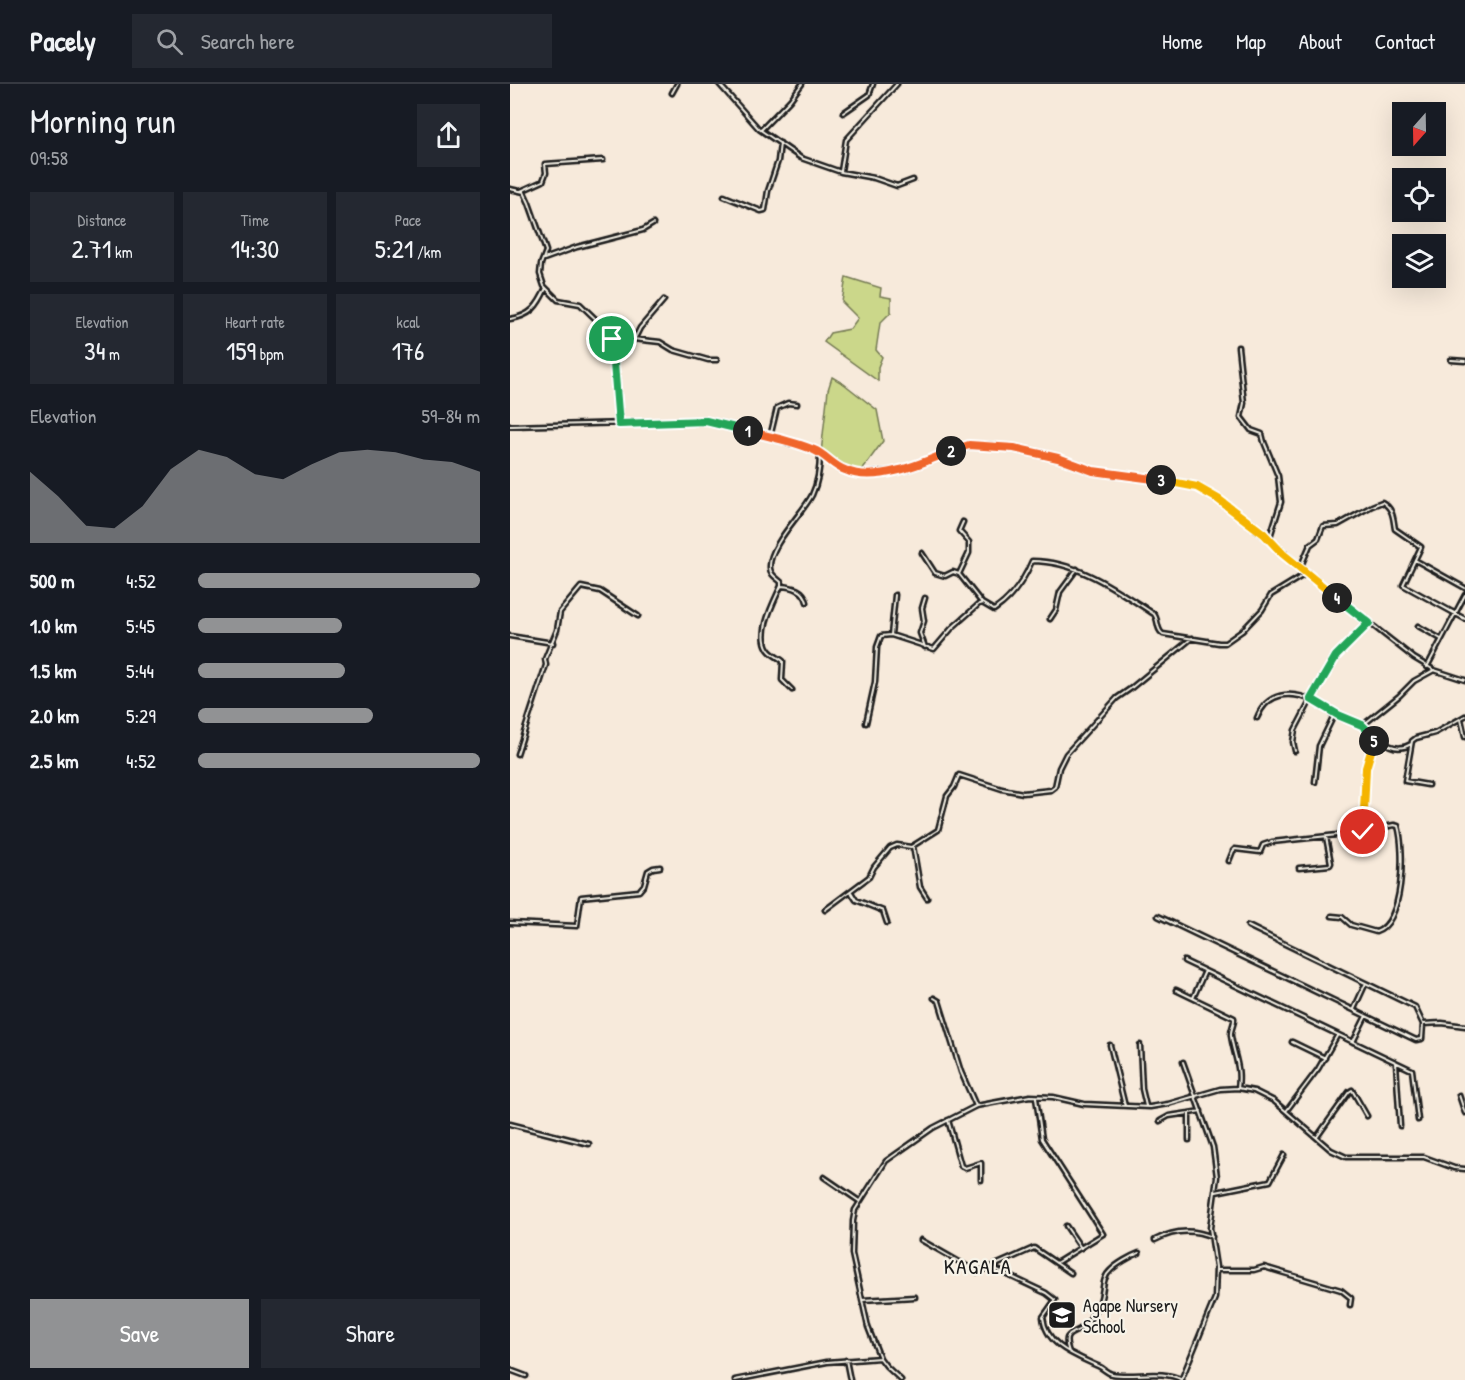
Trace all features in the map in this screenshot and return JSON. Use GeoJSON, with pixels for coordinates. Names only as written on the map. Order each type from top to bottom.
{"type":"FeatureCollection","features":[{"type":"Feature","properties":{"kind":"street"},"geometry":{"type":"LineString","coordinates":[[672,93],[677,84]]}},
{"type":"Feature","properties":{"kind":"street"},"geometry":{"type":"LineString","coordinates":[[719,84],[761,130],[805,160],[897,186],[913,180]]}},
{"type":"Feature","properties":{"kind":"street"},"geometry":{"type":"LineString","coordinates":[[761,130],[802,84]]}},
{"type":"Feature","properties":{"kind":"street"},"geometry":{"type":"LineString","coordinates":[[843,113],[869,95],[873,84]]}},
{"type":"Feature","properties":{"kind":"street"},"geometry":{"type":"LineString","coordinates":[[842,172],[844,143],[897,84]]}},
{"type":"Feature","properties":{"kind":"street"},"geometry":{"type":"LineString","coordinates":[[724,196],[761,211],[765,210],[768,191],[778,161],[780,143]]}},
{"type":"Feature","properties":{"kind":"street"},"geometry":{"type":"LineString","coordinates":[[521,191],[543,181],[546,173],[545,164],[603,160]]}},
{"type":"Feature","properties":{"kind":"street"},"geometry":{"type":"LineString","coordinates":[[510,189],[521,191],[529,203],[546,251],[540,274],[546,287],[558,300],[583,305],[612,333],[634,340],[646,339],[660,342],[673,350],[708,360],[717,360]]}},
{"type":"Feature","properties":{"kind":"street"},"geometry":{"type":"LineString","coordinates":[[544,259],[643,230],[653,224]]}},
{"type":"Feature","properties":{"kind":"street"},"geometry":{"type":"LineString","coordinates":[[510,319],[526,315],[535,309],[546,287]]}},
{"type":"Feature","properties":{"kind":"street"},"geometry":{"type":"LineString","coordinates":[[634,340],[640,328],[664,300]]}},
{"type":"Feature","properties":{"kind":"street"},"geometry":{"type":"LineString","coordinates":[[612,333],[619,424]]}},
{"type":"Feature","properties":{"kind":"street"},"geometry":{"type":"LineString","coordinates":[[1238,347],[1244,403],[1241,417],[1251,430],[1262,434],[1280,483],[1281,507],[1269,540]]}},
{"type":"Feature","properties":{"kind":"street"},"geometry":{"type":"LineString","coordinates":[[1451,360],[1465,361]]}},
{"type":"Feature","properties":{"kind":"street"},"geometry":{"type":"LineString","coordinates":[[770,437],[777,408],[788,403],[797,404]]}},
{"type":"Feature","properties":{"kind":"street"},"geometry":{"type":"LineString","coordinates":[[510,426],[706,421],[722,423],[820,453],[844,470],[867,474],[908,469],[969,445],[998,446],[1045,454],[1093,471],[1178,482],[1197,487],[1218,499],[1300,568],[1427,667],[1465,680]]}},
{"type":"Feature","properties":{"kind":"street"},"geometry":{"type":"LineString","coordinates":[[792,690],[782,681],[783,661],[770,652],[765,642],[769,611],[781,586],[781,582],[772,573],[770,565],[780,540],[811,496],[819,474],[820,453]]}},
{"type":"Feature","properties":{"kind":"street"},"geometry":{"type":"LineString","coordinates":[[1300,568],[1310,544],[1318,539],[1323,526],[1336,526],[1383,502],[1389,507],[1395,520],[1395,529],[1421,546],[1403,585],[1465,619]]}},
{"type":"Feature","properties":{"kind":"street"},"geometry":{"type":"LineString","coordinates":[[959,574],[969,553],[969,542],[959,531],[963,522]]}},
{"type":"Feature","properties":{"kind":"street"},"geometry":{"type":"LineString","coordinates":[[922,553],[935,573],[945,576],[953,572],[959,574],[982,603],[994,610],[1004,604],[1023,579],[1032,561],[1066,565],[1090,574],[1154,614],[1158,620],[1158,629],[1163,634],[1219,643],[1230,640],[1257,615],[1271,596],[1307,573]]}},
{"type":"Feature","properties":{"kind":"street"},"geometry":{"type":"LineString","coordinates":[[1415,560],[1465,588]]}},
{"type":"Feature","properties":{"kind":"street"},"geometry":{"type":"LineString","coordinates":[[1050,619],[1056,610],[1059,592],[1077,569]]}},
{"type":"Feature","properties":{"kind":"street"},"geometry":{"type":"LineString","coordinates":[[781,586],[799,590],[807,602]]}},
{"type":"Feature","properties":{"kind":"street"},"geometry":{"type":"LineString","coordinates":[[517,754],[546,665],[545,659],[553,643],[560,612],[581,587],[600,591],[638,616]]}},
{"type":"Feature","properties":{"kind":"street"},"geometry":{"type":"LineString","coordinates":[[891,635],[895,595]]}},
{"type":"Feature","properties":{"kind":"street"},"geometry":{"type":"LineString","coordinates":[[1427,667],[1465,595]]}},
{"type":"Feature","properties":{"kind":"street"},"geometry":{"type":"LineString","coordinates":[[924,647],[920,633],[924,621],[922,608],[925,598]]}},
{"type":"Feature","properties":{"kind":"street"},"geometry":{"type":"LineString","coordinates":[[866,723],[874,682],[878,641],[881,636],[891,635],[924,647],[936,648],[953,627],[982,603]]}},
{"type":"Feature","properties":{"kind":"street"},"geometry":{"type":"LineString","coordinates":[[1295,751],[1293,735],[1311,699],[1336,656],[1369,623]]}},
{"type":"Feature","properties":{"kind":"street"},"geometry":{"type":"LineString","coordinates":[[1418,626],[1442,639]]}},
{"type":"Feature","properties":{"kind":"street"},"geometry":{"type":"LineString","coordinates":[[510,636],[553,643]]}},
{"type":"Feature","properties":{"kind":"street"},"geometry":{"type":"LineString","coordinates":[[825,910],[869,877],[874,867],[890,848],[897,845],[913,846],[938,830],[947,796],[953,790],[958,775],[1023,793],[1055,788],[1059,768],[1066,754],[1117,698],[1192,638]]}},
{"type":"Feature","properties":{"kind":"street"},"geometry":{"type":"LineString","coordinates":[[1362,725],[1414,681],[1434,670]]}},
{"type":"Feature","properties":{"kind":"street"},"geometry":{"type":"LineString","coordinates":[[1257,718],[1263,705],[1273,697],[1290,695],[1311,699],[1362,725],[1375,738],[1394,747],[1405,748],[1416,738],[1435,733],[1465,716]]}},
{"type":"Feature","properties":{"kind":"street"},"geometry":{"type":"LineString","coordinates":[[1315,782],[1319,746],[1335,713]]}},
{"type":"Feature","properties":{"kind":"street"},"geometry":{"type":"LineString","coordinates":[[1461,719],[1465,737]]}},
{"type":"Feature","properties":{"kind":"street"},"geometry":{"type":"LineString","coordinates":[[1363,832],[1366,768],[1375,738]]}},
{"type":"Feature","properties":{"kind":"street"},"geometry":{"type":"LineString","coordinates":[[1411,744],[1405,781],[1428,785]]}},
{"type":"Feature","properties":{"kind":"street"},"geometry":{"type":"LineString","coordinates":[[1229,861],[1235,849],[1260,852],[1263,845],[1272,842],[1326,837],[1398,826],[1401,872],[1397,906],[1385,927],[1376,932],[1351,926],[1342,917],[1332,916]]}},
{"type":"Feature","properties":{"kind":"street"},"geometry":{"type":"LineString","coordinates":[[1299,868],[1330,865],[1326,837]]}},
{"type":"Feature","properties":{"kind":"street"},"geometry":{"type":"LineString","coordinates":[[913,846],[920,887],[927,898]]}},
{"type":"Feature","properties":{"kind":"street"},"geometry":{"type":"LineString","coordinates":[[510,923],[577,926],[581,897],[639,891],[644,885],[648,871],[660,867]]}},
{"type":"Feature","properties":{"kind":"street"},"geometry":{"type":"LineString","coordinates":[[851,892],[856,900],[884,911],[887,923]]}},
{"type":"Feature","properties":{"kind":"street"},"geometry":{"type":"LineString","coordinates":[[1158,916],[1416,1040],[1423,1037],[1423,1024],[1415,1007],[1248,926]]}},
{"type":"Feature","properties":{"kind":"street"},"geometry":{"type":"LineString","coordinates":[[1184,961],[1412,1070],[1418,1120]]}},
{"type":"Feature","properties":{"kind":"street"},"geometry":{"type":"LineString","coordinates":[[1193,998],[1205,971]]}},
{"type":"Feature","properties":{"kind":"street"},"geometry":{"type":"LineString","coordinates":[[1354,1009],[1365,984]]}},
{"type":"Feature","properties":{"kind":"street"},"geometry":{"type":"LineString","coordinates":[[1176,990],[1234,1018],[1235,1022],[1231,1032],[1239,1070],[1238,1088]]}},
{"type":"Feature","properties":{"kind":"street"},"geometry":{"type":"LineString","coordinates":[[934,998],[939,1001],[961,1072],[976,1106]]}},
{"type":"Feature","properties":{"kind":"street"},"geometry":{"type":"LineString","coordinates":[[1353,1042],[1366,1016]]}},
{"type":"Feature","properties":{"kind":"street"},"geometry":{"type":"LineString","coordinates":[[1423,1024],[1442,1023],[1465,1026]]}},
{"type":"Feature","properties":{"kind":"street"},"geometry":{"type":"LineString","coordinates":[[1287,1110],[1325,1058],[1337,1035]]}},
{"type":"Feature","properties":{"kind":"street"},"geometry":{"type":"LineString","coordinates":[[1292,1042],[1325,1058]]}},
{"type":"Feature","properties":{"kind":"street"},"geometry":{"type":"LineString","coordinates":[[1110,1045],[1125,1106]]}},
{"type":"Feature","properties":{"kind":"street"},"geometry":{"type":"LineString","coordinates":[[1140,1045],[1142,1089],[1146,1107]]}},
{"type":"Feature","properties":{"kind":"street"},"geometry":{"type":"LineString","coordinates":[[991,1267],[1046,1293],[1055,1300],[1045,1312],[1044,1322],[1052,1339],[1082,1360],[1112,1374],[1182,1379],[1199,1333],[1214,1303],[1216,1270],[1210,1228],[1217,1169],[1213,1147],[1183,1062]]}},
{"type":"Feature","properties":{"kind":"street"},"geometry":{"type":"LineString","coordinates":[[1396,1064],[1400,1126]]}},
{"type":"Feature","properties":{"kind":"street"},"geometry":{"type":"LineString","coordinates":[[901,1380],[880,1358],[868,1327],[855,1273],[853,1221],[860,1201],[886,1161],[912,1141],[976,1106],[1024,1096],[1053,1097],[1084,1104],[1146,1107],[1168,1104],[1220,1089],[1238,1088],[1263,1094],[1287,1110],[1331,1150],[1346,1157],[1424,1157],[1454,1168],[1465,1169]]}},
{"type":"Feature","properties":{"kind":"street"},"geometry":{"type":"LineString","coordinates":[[1317,1137],[1352,1090],[1367,1116]]}},
{"type":"Feature","properties":{"kind":"street"},"geometry":{"type":"LineString","coordinates":[[1459,1095],[1465,1113]]}},
{"type":"Feature","properties":{"kind":"street"},"geometry":{"type":"LineString","coordinates":[[1036,1097],[1042,1139],[1103,1231],[1103,1234],[1056,1263]]}},
{"type":"Feature","properties":{"kind":"street"},"geometry":{"type":"LineString","coordinates":[[1160,1122],[1169,1116],[1201,1111]]}},
{"type":"Feature","properties":{"kind":"street"},"geometry":{"type":"LineString","coordinates":[[1189,1113],[1189,1140]]}},
{"type":"Feature","properties":{"kind":"street"},"geometry":{"type":"LineString","coordinates":[[948,1120],[961,1166],[981,1163],[981,1180]]}},
{"type":"Feature","properties":{"kind":"street"},"geometry":{"type":"LineString","coordinates":[[510,1124],[589,1144]]}},
{"type":"Feature","properties":{"kind":"street"},"geometry":{"type":"LineString","coordinates":[[1216,1192],[1270,1181],[1284,1155]]}},
{"type":"Feature","properties":{"kind":"street"},"geometry":{"type":"LineString","coordinates":[[824,1177],[860,1201]]}},
{"type":"Feature","properties":{"kind":"street"},"geometry":{"type":"LineString","coordinates":[[1066,1226],[1080,1248]]}},
{"type":"Feature","properties":{"kind":"street"},"geometry":{"type":"LineString","coordinates":[[1155,1240],[1180,1231],[1198,1232],[1212,1238]]}},
{"type":"Feature","properties":{"kind":"street"},"geometry":{"type":"LineString","coordinates":[[921,1240],[977,1272],[1034,1248],[1071,1273]]}},
{"type":"Feature","properties":{"kind":"street"},"geometry":{"type":"LineString","coordinates":[[1069,1352],[1066,1342],[1070,1334],[1084,1326],[1098,1307],[1103,1282],[1111,1269],[1139,1253]]}},
{"type":"Feature","properties":{"kind":"street"},"geometry":{"type":"LineString","coordinates":[[1216,1270],[1254,1270],[1264,1267],[1341,1290],[1351,1298],[1350,1305]]}},
{"type":"Feature","properties":{"kind":"street"},"geometry":{"type":"LineString","coordinates":[[862,1300],[915,1297]]}},
{"type":"Feature","properties":{"kind":"street"},"geometry":{"type":"LineString","coordinates":[[735,1380],[846,1360],[880,1358]]}},
{"type":"Feature","properties":{"kind":"street"},"geometry":{"type":"LineString","coordinates":[[846,1360],[850,1380]]}},
{"type":"Feature","properties":{"kind":"street"},"geometry":{"type":"LineString","coordinates":[[510,1370],[526,1376]]}},
{"type":"Feature","properties":{"kind":"street"},"geometry":{"type":"LineString","coordinates":[[758,1375],[759,1380]]}},
{"type":"Feature","properties":{"kind":"green space"},"geometry":{"type":"Polygon","coordinates":[[[846,277],[881,288],[880,296],[891,298],[891,312],[880,323],[876,350],[882,357],[878,367],[878,381],[824,342],[830,333],[850,329],[858,318],[842,302],[846,277]]]}},
{"type":"Feature","properties":{"kind":"green space"},"geometry":{"type":"Polygon","coordinates":[[[832,377],[877,410],[883,441],[859,474],[821,453],[828,390],[832,377]]]}},
{"type":"Feature","properties":{"kind":"place","name":"Agape Nursery School"},"geometry":{"type":"Point","coordinates":[1062,1315]}},
{"type":"Feature","properties":{"kind":"district","name":"KAGALA"},"geometry":{"type":"Point","coordinates":[978,1266]}},
{"type":"Feature","properties":{"kind":"route"},"geometry":{"type":"LineString","coordinates":[[612,339],[619,424],[699,421],[722,423],[804,447],[820,453],[844,470],[856,473],[867,474],[908,469],[961,447],[990,446],[1045,454],[1093,471],[1178,482],[1205,490],[1264,534],[1283,554],[1369,623],[1336,656],[1311,699],[1338,715],[1362,725],[1375,738],[1366,768],[1363,832]]}}]}
